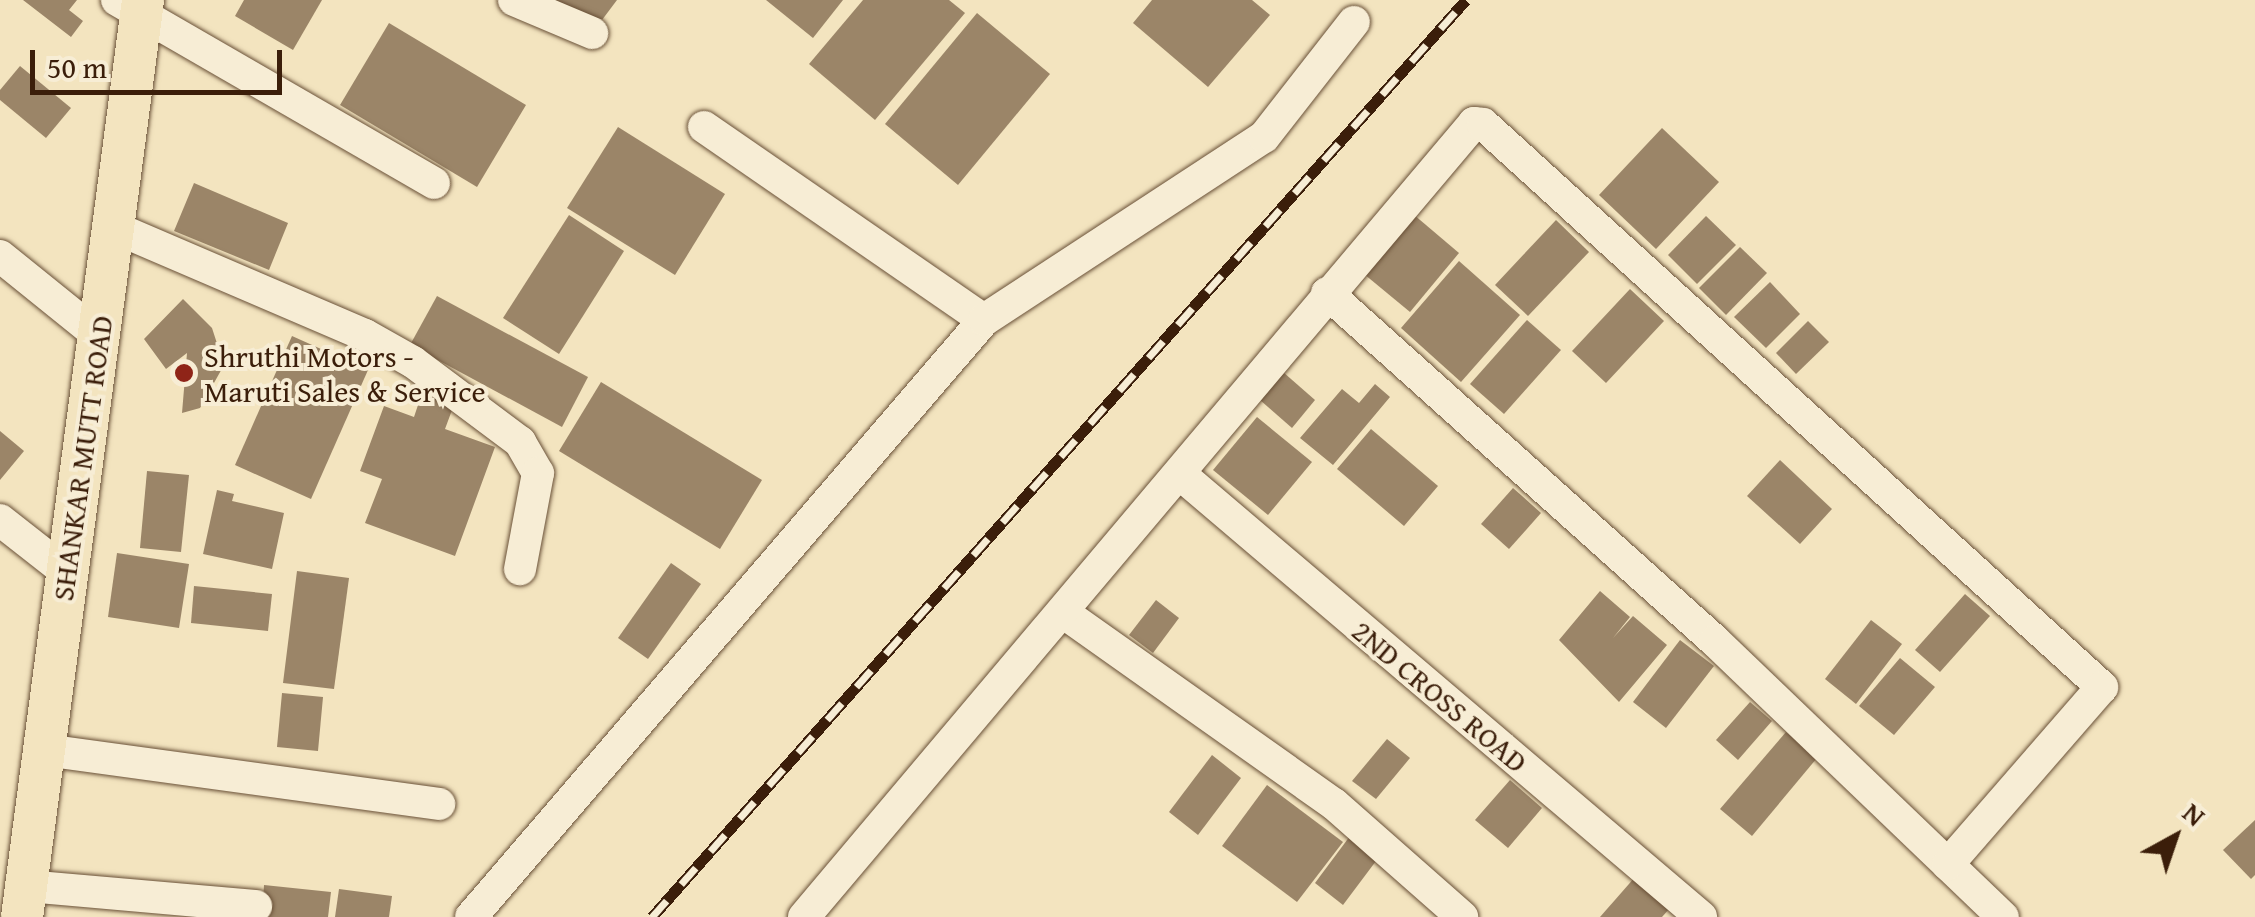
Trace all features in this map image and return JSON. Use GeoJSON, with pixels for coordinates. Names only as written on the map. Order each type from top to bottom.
{"type":"FeatureCollection","features":[{"type":"Feature","properties":{"kind":"main road","name":"SHANKAR MUTT ROAD"},"geometry":{"type":"LineString","coordinates":[[24,901],[113,228],[134,6]]}},
{"type":"Feature","properties":{"kind":"street"},"geometry":{"type":"LineString","coordinates":[[514,0],[592,33]]}},
{"type":"Feature","properties":{"kind":"street"},"geometry":{"type":"LineString","coordinates":[[134,6],[434,183]]}},
{"type":"Feature","properties":{"kind":"street"},"geometry":{"type":"LineString","coordinates":[[471,917],[984,320],[1264,136],[1354,22]]}},
{"type":"Feature","properties":{"kind":"street"},"geometry":{"type":"LineString","coordinates":[[804,917],[1064,613],[1466,126],[1483,124],[2102,687],[1948,864]]}},
{"type":"Feature","properties":{"kind":"street"},"geometry":{"type":"LineString","coordinates":[[704,127],[984,320]]}},
{"type":"Feature","properties":{"kind":"street"},"geometry":{"type":"LineString","coordinates":[[113,228],[365,335],[520,442],[538,473],[520,569]]}},
{"type":"Feature","properties":{"kind":"street"},"geometry":{"type":"LineString","coordinates":[[0,256],[99,336]]}},
{"type":"Feature","properties":{"kind":"street"},"geometry":{"type":"LineString","coordinates":[[1326,294],[1715,640],[2002,917]]}},
{"type":"Feature","properties":{"kind":"street","name":"2ND CROSS ROAD"},"geometry":{"type":"LineString","coordinates":[[1180,474],[1701,917]]}},
{"type":"Feature","properties":{"kind":"street"},"geometry":{"type":"LineString","coordinates":[[0,520],[65,571]]}},
{"type":"Feature","properties":{"kind":"street"},"geometry":{"type":"LineString","coordinates":[[1064,613],[1334,804],[1462,917]]}},
{"type":"Feature","properties":{"kind":"street"},"geometry":{"type":"LineString","coordinates":[[45,750],[439,804]]}},
{"type":"Feature","properties":{"kind":"street"},"geometry":{"type":"LineString","coordinates":[[24,901],[256,906]]}},
{"type":"Feature","properties":{"kind":"building"},"geometry":{"type":"Polygon","coordinates":[[[23,0],[77,0],[69,10],[83,21],[71,37],[23,0]]]}},
{"type":"Feature","properties":{"kind":"building"},"geometry":{"type":"Polygon","coordinates":[[[244,0],[322,0],[293,50],[235,16],[244,0]]]}},
{"type":"Feature","properties":{"kind":"building"},"geometry":{"type":"Polygon","coordinates":[[[550,0],[617,0],[593,32],[550,0]]]}},
{"type":"Feature","properties":{"kind":"building"},"geometry":{"type":"Polygon","coordinates":[[[766,0],[843,0],[813,38],[766,0]]]}},
{"type":"Feature","properties":{"kind":"building"},"geometry":{"type":"Polygon","coordinates":[[[863,0],[949,0],[965,13],[875,120],[809,64],[863,0]]]}},
{"type":"Feature","properties":{"kind":"building"},"geometry":{"type":"Polygon","coordinates":[[[1152,0],[1252,0],[1270,15],[1208,87],[1133,23],[1152,0]]]}},
{"type":"Feature","properties":{"kind":"building"},"geometry":{"type":"Polygon","coordinates":[[[977,13],[1050,74],[958,185],[885,124],[977,13]]]}},
{"type":"Feature","properties":{"kind":"building"},"geometry":{"type":"Polygon","coordinates":[[[389,23],[526,105],[477,187],[340,105],[389,23]]]}},
{"type":"Feature","properties":{"kind":"building"},"geometry":{"type":"Polygon","coordinates":[[[20,66],[71,108],[46,138],[0,100],[0,90],[20,66]]]}},
{"type":"Feature","properties":{"kind":"building"},"geometry":{"type":"Polygon","coordinates":[[[618,127],[725,194],[675,275],[567,208],[618,127]]]}},
{"type":"Feature","properties":{"kind":"building"},"geometry":{"type":"Polygon","coordinates":[[[1662,128],[1719,182],[1656,249],[1599,195],[1662,128]]]}},
{"type":"Feature","properties":{"kind":"building"},"geometry":{"type":"Polygon","coordinates":[[[194,183],[288,223],[269,270],[174,231],[194,183]]]}},
{"type":"Feature","properties":{"kind":"building"},"geometry":{"type":"Polygon","coordinates":[[[1413,214],[1459,253],[1410,312],[1364,274],[1413,214]]]}},
{"type":"Feature","properties":{"kind":"building"},"geometry":{"type":"Polygon","coordinates":[[[569,215],[624,251],[559,354],[503,318],[569,215]]]}},
{"type":"Feature","properties":{"kind":"building"},"geometry":{"type":"Polygon","coordinates":[[[1706,216],[1736,245],[1697,284],[1668,255],[1706,216]]]}},
{"type":"Feature","properties":{"kind":"building"},"geometry":{"type":"Polygon","coordinates":[[[1556,220],[1589,252],[1528,316],[1495,285],[1556,220]]]}},
{"type":"Feature","properties":{"kind":"building"},"geometry":{"type":"Polygon","coordinates":[[[1740,247],[1767,273],[1726,315],[1699,288],[1740,247]]]}},
{"type":"Feature","properties":{"kind":"building"},"geometry":{"type":"Polygon","coordinates":[[[1459,261],[1520,315],[1461,382],[1401,328],[1459,261]]]}},
{"type":"Feature","properties":{"kind":"building"},"geometry":{"type":"Polygon","coordinates":[[[1770,282],[1800,314],[1766,348],[1734,317],[1770,282]]]}},
{"type":"Feature","properties":{"kind":"building"},"geometry":{"type":"Polygon","coordinates":[[[1630,289],[1664,321],[1606,383],[1572,351],[1630,289]]]}},
{"type":"Feature","properties":{"kind":"building"},"geometry":{"type":"Polygon","coordinates":[[[437,296],[588,377],[562,427],[410,345],[437,296]]]}},
{"type":"Feature","properties":{"kind":"building"},"geometry":{"type":"Polygon","coordinates":[[[183,299],[212,328],[224,365],[200,408],[182,413],[187,353],[166,369],[144,339],[183,299]]]}},
{"type":"Feature","properties":{"kind":"building"},"geometry":{"type":"Polygon","coordinates":[[[1527,320],[1561,350],[1504,414],[1470,384],[1527,320]]]}},
{"type":"Feature","properties":{"kind":"building"},"geometry":{"type":"Polygon","coordinates":[[[1808,321],[1829,342],[1796,374],[1776,353],[1808,321]]]}},
{"type":"Feature","properties":{"kind":"building"},"geometry":{"type":"Polygon","coordinates":[[[292,336],[368,370],[311,499],[235,465],[292,336]]]}},
{"type":"Feature","properties":{"kind":"building"},"geometry":{"type":"Polygon","coordinates":[[[1283,372],[1315,400],[1292,428],[1260,400],[1283,372]]]}},
{"type":"Feature","properties":{"kind":"building"},"geometry":{"type":"Polygon","coordinates":[[[601,382],[762,480],[720,549],[559,451],[601,382]]]}},
{"type":"Feature","properties":{"kind":"building"},"geometry":{"type":"Polygon","coordinates":[[[1375,384],[1390,397],[1333,465],[1300,438],[1342,389],[1359,403],[1375,384]]]}},
{"type":"Feature","properties":{"kind":"building"},"geometry":{"type":"Polygon","coordinates":[[[423,390],[455,402],[445,429],[495,447],[455,556],[365,523],[382,479],[360,471],[384,406],[414,417],[423,390]]]}},
{"type":"Feature","properties":{"kind":"building"},"geometry":{"type":"Polygon","coordinates":[[[1257,417],[1312,462],[1268,515],[1213,470],[1257,417]]]}},
{"type":"Feature","properties":{"kind":"building"},"geometry":{"type":"Polygon","coordinates":[[[1371,429],[1438,486],[1404,526],[1337,469],[1371,429]]]}},
{"type":"Feature","properties":{"kind":"building"},"geometry":{"type":"Polygon","coordinates":[[[0,431],[24,451],[0,480],[0,431]]]}},
{"type":"Feature","properties":{"kind":"building"},"geometry":{"type":"Polygon","coordinates":[[[1780,460],[1832,509],[1800,544],[1747,496],[1780,460]]]}},
{"type":"Feature","properties":{"kind":"building"},"geometry":{"type":"Polygon","coordinates":[[[147,471],[189,475],[181,552],[140,548],[147,471]]]}},
{"type":"Feature","properties":{"kind":"building"},"geometry":{"type":"Polygon","coordinates":[[[1513,488],[1541,513],[1509,549],[1481,524],[1513,488]]]}},
{"type":"Feature","properties":{"kind":"building"},"geometry":{"type":"Polygon","coordinates":[[[217,490],[234,494],[232,501],[284,513],[272,569],[203,554],[217,490]]]}},
{"type":"Feature","properties":{"kind":"building"},"geometry":{"type":"Polygon","coordinates":[[[117,553],[189,564],[179,628],[108,617],[117,553]]]}},
{"type":"Feature","properties":{"kind":"building"},"geometry":{"type":"Polygon","coordinates":[[[671,563],[701,584],[648,659],[618,638],[671,563]]]}},
{"type":"Feature","properties":{"kind":"building"},"geometry":{"type":"Polygon","coordinates":[[[297,571],[349,578],[334,689],[283,683],[297,571]]]}},
{"type":"Feature","properties":{"kind":"building"},"geometry":{"type":"Polygon","coordinates":[[[194,586],[272,594],[268,631],[191,623],[194,586]]]}},
{"type":"Feature","properties":{"kind":"building"},"geometry":{"type":"Polygon","coordinates":[[[1600,591],[1630,617],[1613,638],[1633,616],[1667,645],[1619,702],[1559,640],[1600,591]]]}},
{"type":"Feature","properties":{"kind":"building"},"geometry":{"type":"Polygon","coordinates":[[[1965,594],[1990,616],[1940,672],[1915,650],[1965,594]]]}},
{"type":"Feature","properties":{"kind":"building"},"geometry":{"type":"Polygon","coordinates":[[[1156,600],[1179,618],[1153,653],[1129,635],[1156,600]]]}},
{"type":"Feature","properties":{"kind":"building"},"geometry":{"type":"Polygon","coordinates":[[[1871,620],[1902,644],[1856,704],[1825,679],[1871,620]]]}},
{"type":"Feature","properties":{"kind":"building"},"geometry":{"type":"Polygon","coordinates":[[[1680,640],[1714,666],[1666,728],[1633,702],[1680,640]]]}},
{"type":"Feature","properties":{"kind":"building"},"geometry":{"type":"Polygon","coordinates":[[[1900,658],[1935,687],[1894,735],[1859,706],[1900,658]]]}},
{"type":"Feature","properties":{"kind":"building"},"geometry":{"type":"Polygon","coordinates":[[[282,693],[323,697],[318,751],[277,747],[282,693]]]}},
{"type":"Feature","properties":{"kind":"building"},"geometry":{"type":"Polygon","coordinates":[[[1750,702],[1772,721],[1738,760],[1716,740],[1750,702]]]}},
{"type":"Feature","properties":{"kind":"building"},"geometry":{"type":"Polygon","coordinates":[[[1786,732],[1817,758],[1752,836],[1720,809],[1786,732]]]}},
{"type":"Feature","properties":{"kind":"building"},"geometry":{"type":"Polygon","coordinates":[[[1387,739],[1410,758],[1376,799],[1352,781],[1387,739]]]}},
{"type":"Feature","properties":{"kind":"building"},"geometry":{"type":"Polygon","coordinates":[[[1212,755],[1241,778],[1198,835],[1169,812],[1212,755]]]}},
{"type":"Feature","properties":{"kind":"building"},"geometry":{"type":"Polygon","coordinates":[[[1510,780],[1542,808],[1508,848],[1475,820],[1510,780]]]}},
{"type":"Feature","properties":{"kind":"building"},"geometry":{"type":"Polygon","coordinates":[[[1267,785],[1343,842],[1297,902],[1222,846],[1267,785]]]}},
{"type":"Feature","properties":{"kind":"building"},"geometry":{"type":"Polygon","coordinates":[[[2255,820],[2255,875],[2251,879],[2223,850],[2255,820]]]}},
{"type":"Feature","properties":{"kind":"building"},"geometry":{"type":"Polygon","coordinates":[[[1350,836],[1379,857],[1343,905],[1315,883],[1350,836]]]}},
{"type":"Feature","properties":{"kind":"building"},"geometry":{"type":"Polygon","coordinates":[[[1643,868],[1678,899],[1662,917],[1600,917],[1643,868]]]}},
{"type":"Feature","properties":{"kind":"building"},"geometry":{"type":"Polygon","coordinates":[[[264,885],[331,892],[328,917],[262,917],[264,885]]]}},
{"type":"Feature","properties":{"kind":"building"},"geometry":{"type":"Polygon","coordinates":[[[339,889],[392,896],[389,917],[335,917],[339,889]]]}},
{"type":"Feature","properties":{"kind":"railway"},"geometry":{"type":"LineString","coordinates":[[652,917],[1466,0]]}},
{"type":"Feature","properties":{"kind":"place","name":"Shruthi Motors - Maruti Sales & Service"},"geometry":{"type":"Point","coordinates":[184,373]}}]}
